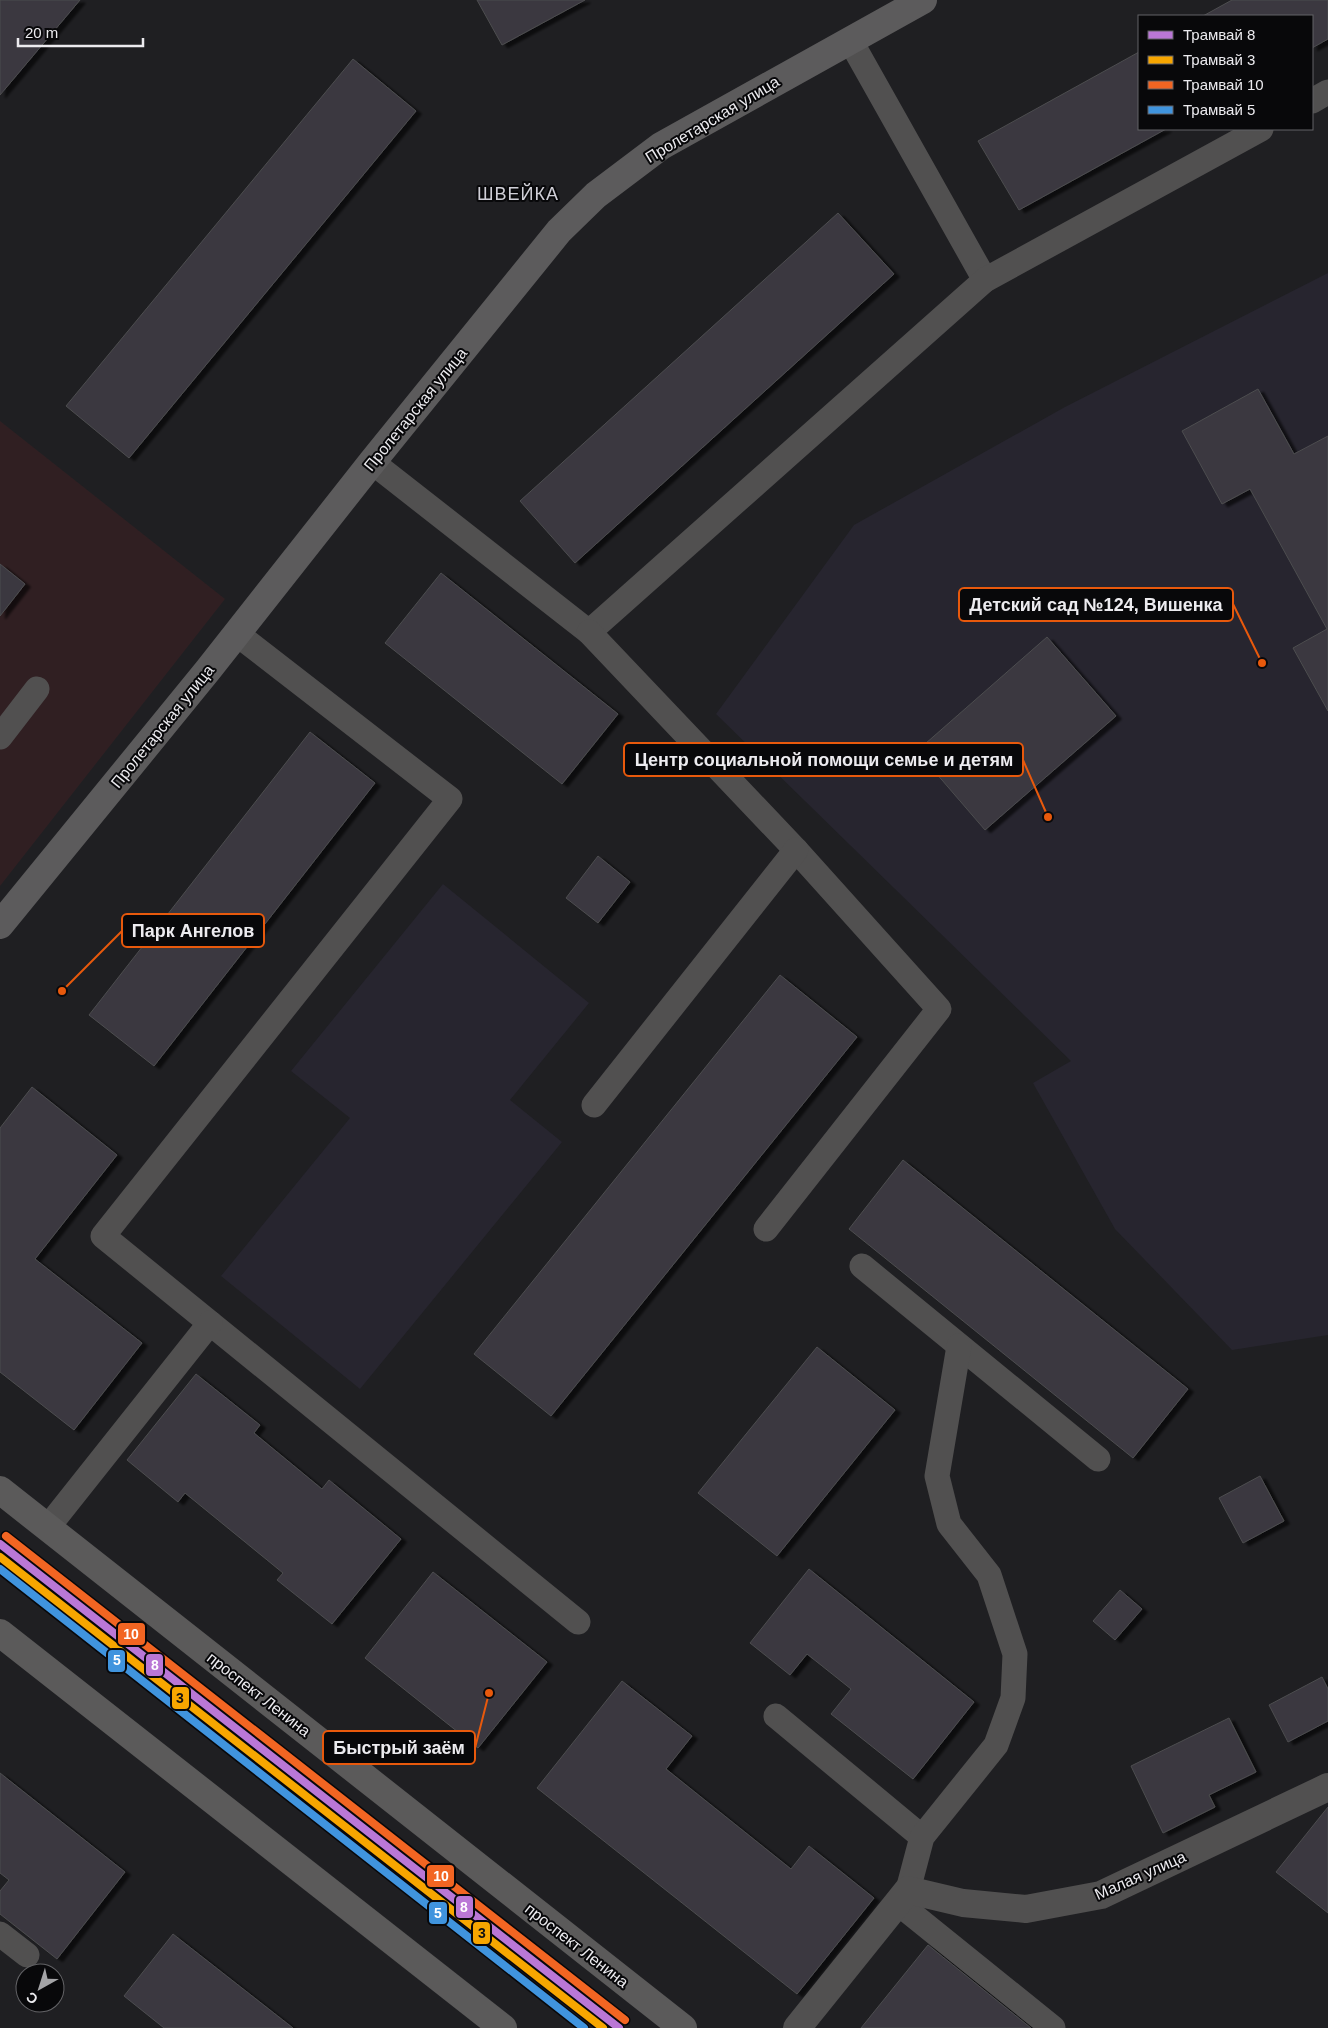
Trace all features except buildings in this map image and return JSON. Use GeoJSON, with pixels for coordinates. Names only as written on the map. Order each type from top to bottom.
{"type":"FeatureCollection","features":[{"type":"Feature","properties":{"kind":"main road","name":"проспект Ленина"},"geometry":{"type":"LineString","coordinates":[[0,1490],[683,2028]]}},
{"type":"Feature","properties":{"kind":"main road"},"geometry":{"type":"LineString","coordinates":[[0,1633],[492,2025]]}},
{"type":"Feature","properties":{"kind":"street","name":"Пролетарская улица"},"geometry":{"type":"LineString","coordinates":[[4,913],[237,634],[372,462],[559,230],[596,195],[661,146],[922,0]]}},
{"type":"Feature","properties":{"kind":"street","name":"Малая улица"},"geometry":{"type":"LineString","coordinates":[[903,1897],[1026,1909],[1100,1896],[1328,1787]]}},
{"type":"Feature","properties":{"kind":"street"},"geometry":{"type":"LineString","coordinates":[[797,2028],[903,1897]]}},
{"type":"Feature","properties":{"kind":"lane"},"geometry":{"type":"LineString","coordinates":[[850,40],[986,280]]}},
{"type":"Feature","properties":{"kind":"lane"},"geometry":{"type":"LineString","coordinates":[[1313,100],[1328,92]]}},
{"type":"Feature","properties":{"kind":"lane"},"geometry":{"type":"LineString","coordinates":[[589,632],[986,280],[1259,130]]}},
{"type":"Feature","properties":{"kind":"lane"},"geometry":{"type":"LineString","coordinates":[[372,462],[589,632],[796,850],[939,1009],[766,1229]]}},
{"type":"Feature","properties":{"kind":"lane"},"geometry":{"type":"LineString","coordinates":[[237,634],[450,799],[103,1236],[578,1622]]}},
{"type":"Feature","properties":{"kind":"lane"},"geometry":{"type":"LineString","coordinates":[[0,737],[37,688]]}},
{"type":"Feature","properties":{"kind":"lane"},"geometry":{"type":"LineString","coordinates":[[594,1105],[796,850]]}},
{"type":"Feature","properties":{"kind":"lane"},"geometry":{"type":"LineString","coordinates":[[862,1266],[1098,1459]]}},
{"type":"Feature","properties":{"kind":"lane"},"geometry":{"type":"LineString","coordinates":[[48,1527],[210,1323]]}},
{"type":"Feature","properties":{"kind":"lane"},"geometry":{"type":"LineString","coordinates":[[959,1346],[937,1476],[949,1524],[989,1575],[1015,1654],[1013,1698],[996,1745],[922,1836],[903,1897],[1054,2028]]}},
{"type":"Feature","properties":{"kind":"lane"},"geometry":{"type":"LineString","coordinates":[[776,1716],[922,1836]]}},
{"type":"Feature","properties":{"kind":"lane"},"geometry":{"type":"LineString","coordinates":[[0,1934],[27,1955]]}},
{"type":"Feature","properties":{"kind":"shaded area"},"geometry":{"type":"Polygon","coordinates":[[[1328,273],[1328,1335],[1232,1350],[1115,1229],[1033,1083],[1071,1061],[716,714],[854,525],[1065,407],[1328,273]]]}},
{"type":"Feature","properties":{"kind":"shaded area"},"geometry":{"type":"Polygon","coordinates":[[[0,421],[225,599],[0,886],[0,421]]]}},
{"type":"Feature","properties":{"kind":"shaded area"},"geometry":{"type":"Polygon","coordinates":[[[443,884],[589,1003],[510,1100],[562,1142],[360,1389],[221,1276],[350,1118],[291,1071],[443,884]]]}},
{"type":"Feature","properties":{"kind":"tram line","name":"10"},"geometry":{"type":"LineString","coordinates":[[6,1536],[625,2020]]}},
{"type":"Feature","properties":{"kind":"tram line","name":"8"},"geometry":{"type":"LineString","coordinates":[[0,1544],[619,2028]]}},
{"type":"Feature","properties":{"kind":"tram line","name":"3"},"geometry":{"type":"LineString","coordinates":[[0,1557],[603,2028]]}},
{"type":"Feature","properties":{"kind":"tram line","name":"5"},"geometry":{"type":"LineString","coordinates":[[0,1569],[584,2028]]}},
{"type":"Feature","properties":{"kind":"place","name":"Детский сад №124, Вишенка"},"geometry":{"type":"Point","coordinates":[1262,663]}},
{"type":"Feature","properties":{"kind":"place","name":"Центр социальной помощи семье и детям"},"geometry":{"type":"Point","coordinates":[1048,817]}},
{"type":"Feature","properties":{"kind":"place","name":"Парк Ангелов"},"geometry":{"type":"Point","coordinates":[62,991]}},
{"type":"Feature","properties":{"kind":"place","name":"Быстрый заём"},"geometry":{"type":"Point","coordinates":[489,1693]}},
{"type":"Feature","properties":{"kind":"district","name":"ШВЕЙКА"},"geometry":{"type":"Point","coordinates":[518,194]}}]}
